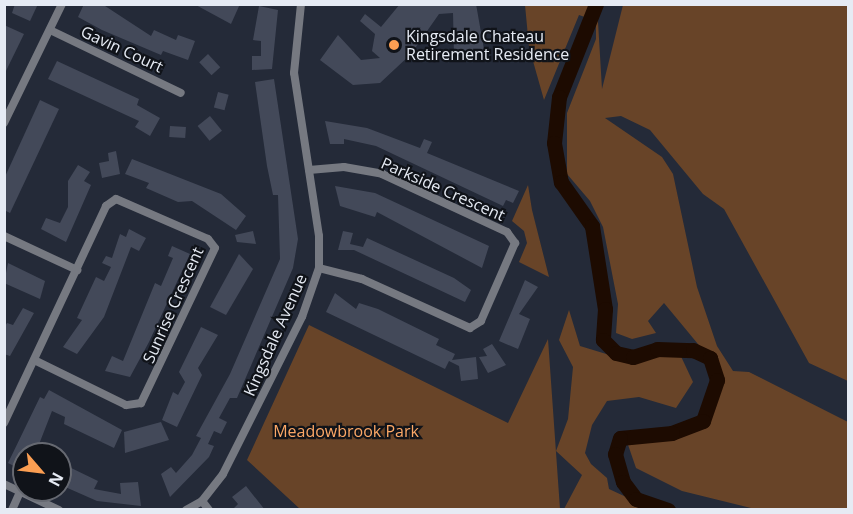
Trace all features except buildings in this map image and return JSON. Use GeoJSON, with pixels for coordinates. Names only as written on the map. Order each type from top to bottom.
{"type":"FeatureCollection","features":[{"type":"Feature","properties":{"kind":"street"},"geometry":{"type":"LineString","coordinates":[[4,123],[62,4]]}},
{"type":"Feature","properties":{"kind":"street","name":"Kingsdale Avenue"},"geometry":{"type":"LineString","coordinates":[[186,510],[202,501],[246,433],[319,268],[309,170],[294,73],[301,4]]}},
{"type":"Feature","properties":{"kind":"street","name":"Gavin Court"},"geometry":{"type":"LineString","coordinates":[[50,30],[182,93]]}},
{"type":"Feature","properties":{"kind":"street","name":"Parkside Crescent"},"geometry":{"type":"LineString","coordinates":[[309,170],[344,166],[382,174],[507,232],[515,243],[481,321],[470,328],[362,279],[319,268]]}},
{"type":"Feature","properties":{"kind":"street","name":"Sunrise Crescent"},"geometry":{"type":"LineString","coordinates":[[4,423],[106,206],[116,198],[208,239],[215,248],[141,403],[126,405],[34,360]]}},
{"type":"Feature","properties":{"kind":"street"},"geometry":{"type":"LineString","coordinates":[[4,236],[76,270]]}},
{"type":"Feature","properties":{"kind":"street"},"geometry":{"type":"LineString","coordinates":[[202,501],[209,510]]}},
{"type":"Feature","properties":{"kind":"street"},"geometry":{"type":"LineString","coordinates":[[42,502],[59,510]]}},
{"type":"Feature","properties":{"kind":"green space"},"geometry":{"type":"Polygon","coordinates":[[[525,5],[597,5],[602,89],[623,5],[848,5],[848,381],[809,363],[724,209],[703,194],[650,130],[621,116],[605,118],[662,157],[673,174],[697,287],[717,346],[733,371],[749,372],[848,422],[848,509],[755,509],[682,491],[636,468],[625,436],[702,421],[714,399],[717,367],[664,303],[648,321],[656,333],[632,339],[616,333],[618,304],[603,227],[590,201],[567,174],[567,113],[596,39],[596,21],[579,15],[544,100],[529,47],[525,5]]]}},
{"type":"Feature","properties":{"kind":"green space"},"geometry":{"type":"Polygon","coordinates":[[[528,185],[549,277],[519,262],[527,243],[524,231],[512,221],[528,185]]]}},
{"type":"Feature","properties":{"kind":"green space"},"geometry":{"type":"Polygon","coordinates":[[[569,310],[580,346],[626,360],[637,352],[678,350],[693,382],[676,408],[639,397],[607,401],[592,425],[585,453],[591,464],[607,478],[609,489],[652,509],[564,509],[582,475],[556,451],[568,419],[573,367],[559,340],[569,310]]]}},
{"type":"Feature","properties":{"kind":"green space","name":"Meadowbrook Park"},"geometry":{"type":"Polygon","coordinates":[[[309,325],[508,423],[548,339],[560,509],[300,509],[247,460],[309,325]]]}},
{"type":"Feature","properties":{"kind":"waterway"},"geometry":{"type":"LineString","coordinates":[[596,4],[559,97],[554,143],[561,182],[592,226],[605,309],[603,340],[616,353],[633,357],[657,349],[693,350],[710,358],[717,380],[703,421],[672,433],[620,438],[615,454],[623,482],[636,499],[668,510]]}},
{"type":"Feature","properties":{"kind":"place","name":"Kingsdale Chateau Retirement Residence"},"geometry":{"type":"Point","coordinates":[394,45]}}]}
